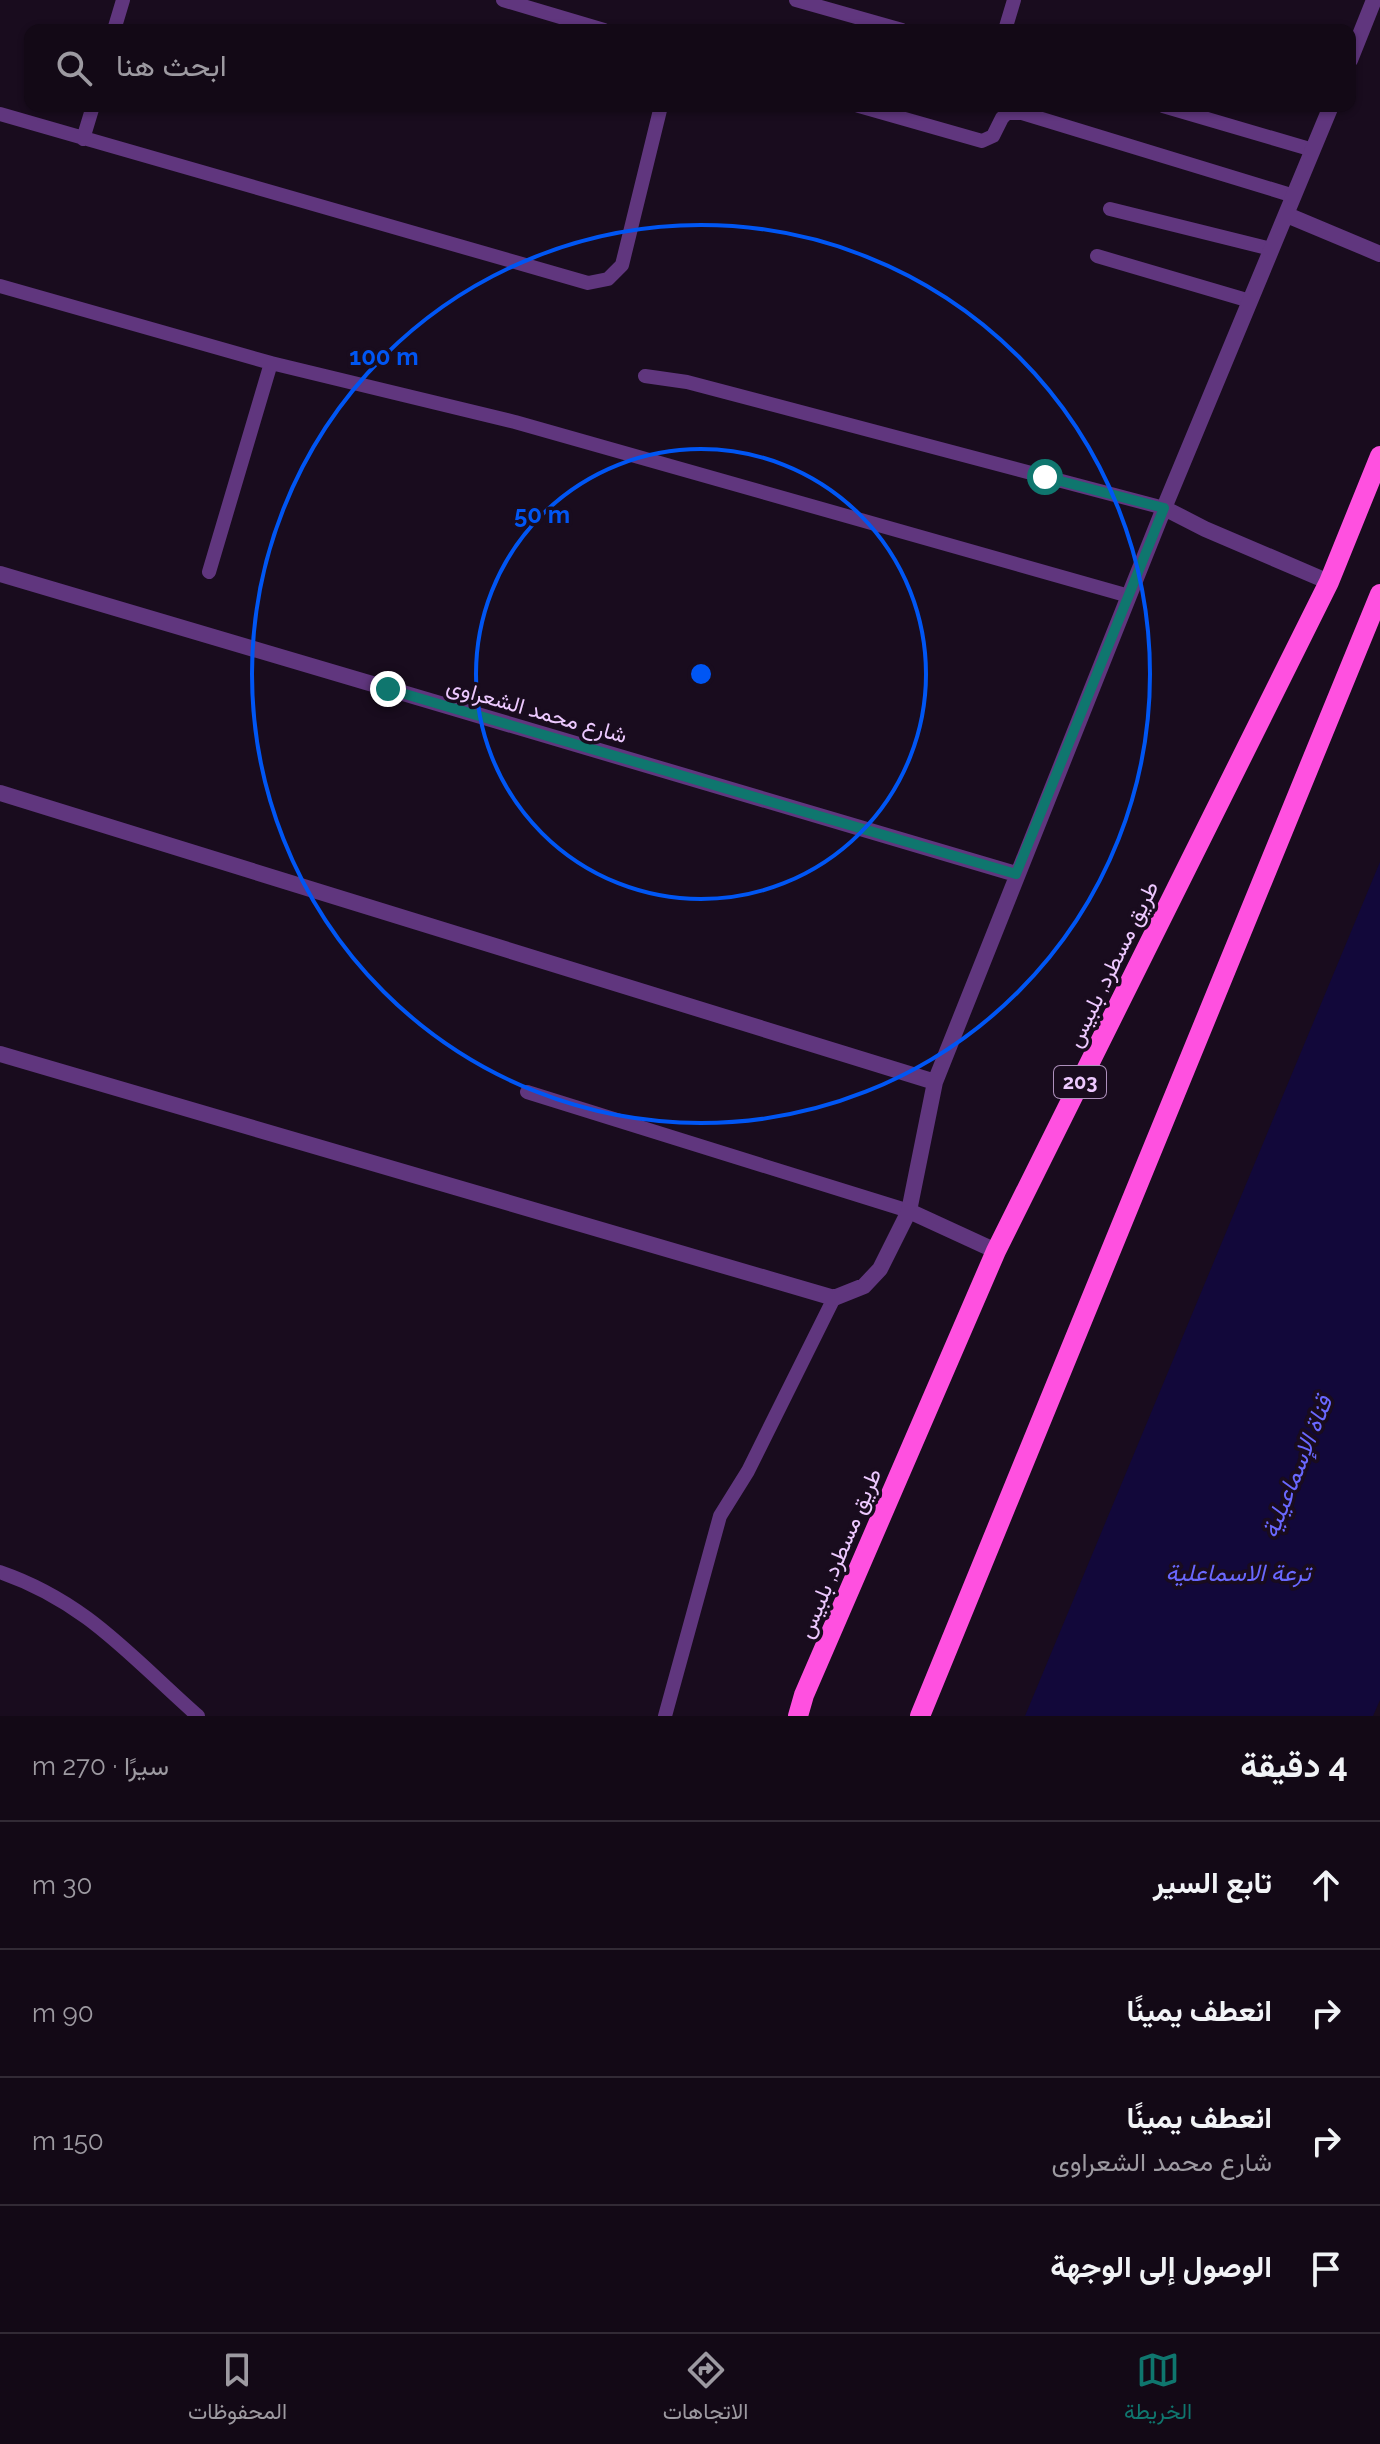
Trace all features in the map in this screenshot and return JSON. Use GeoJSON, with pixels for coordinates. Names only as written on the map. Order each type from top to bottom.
{"type":"FeatureCollection","features":[{"type":"Feature","properties":{"kind":"main road","name":"طريق مسطرد, بلبيس"},"geometry":{"type":"LineString","coordinates":[[798,1716],[804,1695],[996,1251],[1329,582],[1380,456]]}},
{"type":"Feature","properties":{"kind":"main road"},"geometry":{"type":"LineString","coordinates":[[920,1716],[1380,594]]}},
{"type":"Feature","properties":{"kind":"main road"},"geometry":{"type":"LineString","coordinates":[[804,1695],[809,1716]]}},
{"type":"Feature","properties":{"kind":"street"},"geometry":{"type":"LineString","coordinates":[[1356,45],[1374,0]]}},
{"type":"Feature","properties":{"kind":"street"},"geometry":{"type":"LineString","coordinates":[[0,1054],[834,1298],[864,1286],[880,1269],[909,1211],[935,1082],[1164,508],[1329,112]]}},
{"type":"Feature","properties":{"kind":"street"},"geometry":{"type":"LineString","coordinates":[[1287,215],[1380,254]]}},
{"type":"Feature","properties":{"kind":"street"},"geometry":{"type":"LineString","coordinates":[[1164,508],[1329,582]]}},
{"type":"Feature","properties":{"kind":"street","name":"شارع محمد الشعراوى"},"geometry":{"type":"LineString","coordinates":[[0,574],[1016,874]]}},
{"type":"Feature","properties":{"kind":"street"},"geometry":{"type":"LineString","coordinates":[[0,793],[935,1082]]}},
{"type":"Feature","properties":{"kind":"street"},"geometry":{"type":"LineString","coordinates":[[909,1211],[996,1251]]}},
{"type":"Feature","properties":{"kind":"lane"},"geometry":{"type":"LineString","coordinates":[[116,24],[123,0]]}},
{"type":"Feature","properties":{"kind":"lane"},"geometry":{"type":"LineString","coordinates":[[503,0],[584,24]]}},
{"type":"Feature","properties":{"kind":"lane"},"geometry":{"type":"LineString","coordinates":[[796,0],[881,24]]}},
{"type":"Feature","properties":{"kind":"lane"},"geometry":{"type":"LineString","coordinates":[[1007,24],[1014,0]]}},
{"type":"Feature","properties":{"kind":"lane"},"geometry":{"type":"LineString","coordinates":[[83,139],[91,112]]}},
{"type":"Feature","properties":{"kind":"lane"},"geometry":{"type":"LineString","coordinates":[[0,114],[572,279],[598,283],[616,273],[622,265],[660,112]]}},
{"type":"Feature","properties":{"kind":"lane"},"geometry":{"type":"LineString","coordinates":[[880,112],[982,141],[993,136],[1002,118],[1013,112]]}},
{"type":"Feature","properties":{"kind":"lane"},"geometry":{"type":"LineString","coordinates":[[1018,112],[1294,196]]}},
{"type":"Feature","properties":{"kind":"lane"},"geometry":{"type":"LineString","coordinates":[[1183,112],[1313,150]]}},
{"type":"Feature","properties":{"kind":"lane"},"geometry":{"type":"LineString","coordinates":[[1110,209],[1271,249]]}},
{"type":"Feature","properties":{"kind":"lane"},"geometry":{"type":"LineString","coordinates":[[1097,256],[1250,301]]}},
{"type":"Feature","properties":{"kind":"lane"},"geometry":{"type":"LineString","coordinates":[[0,286],[271,363],[515,422],[1129,596]]}},
{"type":"Feature","properties":{"kind":"lane"},"geometry":{"type":"LineString","coordinates":[[209,572],[271,363]]}},
{"type":"Feature","properties":{"kind":"lane"},"geometry":{"type":"LineString","coordinates":[[645,376],[687,382],[1164,508]]}},
{"type":"Feature","properties":{"kind":"lane"},"geometry":{"type":"LineString","coordinates":[[527,1092],[909,1211]]}},
{"type":"Feature","properties":{"kind":"lane"},"geometry":{"type":"LineString","coordinates":[[665,1716],[720,1516],[748,1471],[834,1298]]}},
{"type":"Feature","properties":{"kind":"lane"},"geometry":{"type":"LineString","coordinates":[[0,1572],[54,1594],[78,1609],[198,1716]]}},
{"type":"Feature","properties":{"kind":"water","name":"ترعة الاسماعلية"},"geometry":{"type":"Polygon","coordinates":[[[1380,862],[1380,1700],[1373,1716],[1025,1716],[1380,862]]]}},
{"type":"Feature","properties":{"kind":"route"},"geometry":{"type":"LineString","coordinates":[[388,689],[1016,874],[1164,508],[1045,477]]}},
{"type":"Feature","properties":{"kind":"water label","name":"قناة الإسماعيلية"},"geometry":{"type":"Point","coordinates":[1297,1467]}}]}
